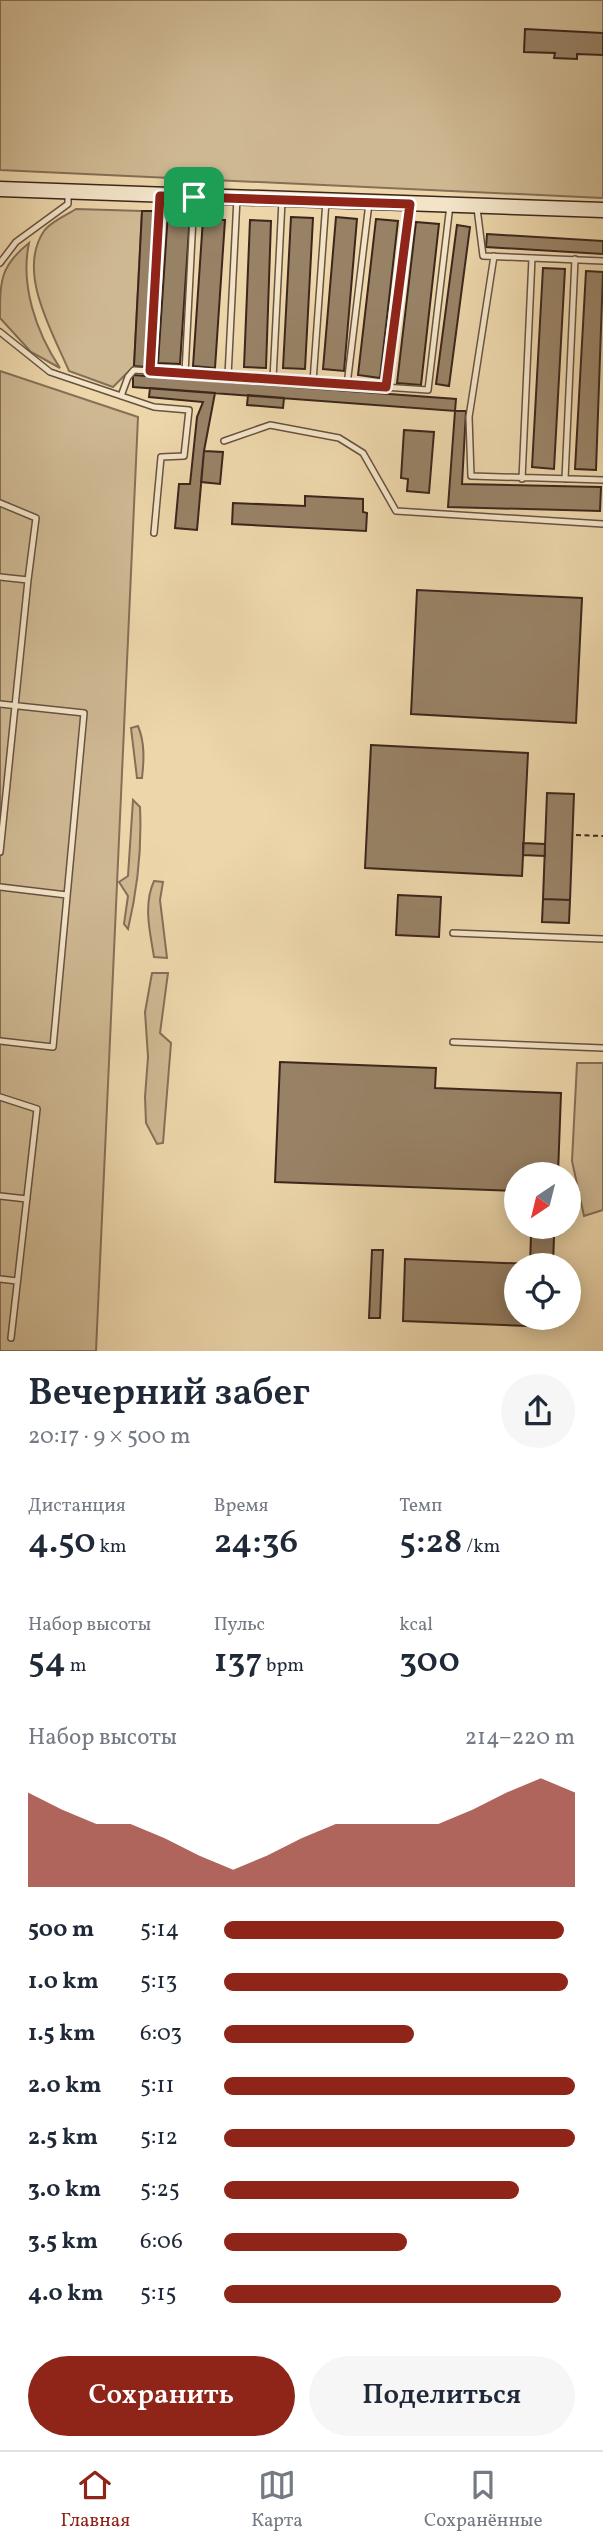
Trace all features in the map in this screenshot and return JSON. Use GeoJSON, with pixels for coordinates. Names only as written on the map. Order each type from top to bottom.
{"type":"FeatureCollection","features":[{"type":"Feature","properties":{"kind":"main road"},"geometry":{"type":"LineString","coordinates":[[0,189],[603,210]]}},
{"type":"Feature","properties":{"kind":"lane"},"geometry":{"type":"LineString","coordinates":[[0,263],[16,242],[68,204],[68,192]]}},
{"type":"Feature","properties":{"kind":"lane"},"geometry":{"type":"LineString","coordinates":[[150,371],[160,196]]}},
{"type":"Feature","properties":{"kind":"lane"},"geometry":{"type":"LineString","coordinates":[[185,373],[194,197]]}},
{"type":"Feature","properties":{"kind":"lane"},"geometry":{"type":"LineString","coordinates":[[228,376],[237,198]]}},
{"type":"Feature","properties":{"kind":"lane"},"geometry":{"type":"LineString","coordinates":[[273,379],[282,200]]}},
{"type":"Feature","properties":{"kind":"lane"},"geometry":{"type":"LineString","coordinates":[[313,382],[326,201]]}},
{"type":"Feature","properties":{"kind":"lane"},"geometry":{"type":"LineString","coordinates":[[347,384],[369,203]]}},
{"type":"Feature","properties":{"kind":"lane"},"geometry":{"type":"LineString","coordinates":[[386,387],[410,204]]}},
{"type":"Feature","properties":{"kind":"lane"},"geometry":{"type":"LineString","coordinates":[[121,396],[128,377],[134,370],[428,390],[450,205]]}},
{"type":"Feature","properties":{"kind":"lane"},"geometry":{"type":"LineString","coordinates":[[477,206],[483,256],[603,261]]}},
{"type":"Feature","properties":{"kind":"lane"},"geometry":{"type":"LineString","coordinates":[[494,256],[469,417],[471,477],[603,480]]}},
{"type":"Feature","properties":{"kind":"lane"},"geometry":{"type":"LineString","coordinates":[[522,479],[532,258]]}},
{"type":"Feature","properties":{"kind":"lane"},"geometry":{"type":"LineString","coordinates":[[565,479],[576,260]]}},
{"type":"Feature","properties":{"kind":"lane"},"geometry":{"type":"LineString","coordinates":[[0,332],[50,372],[154,407],[189,410],[184,456],[161,457],[154,533]]}},
{"type":"Feature","properties":{"kind":"lane"},"geometry":{"type":"LineString","coordinates":[[224,442],[270,425],[339,438],[363,453],[396,511],[603,524]]}},
{"type":"Feature","properties":{"kind":"lane"},"geometry":{"type":"LineString","coordinates":[[0,503],[36,518],[0,852]]}},
{"type":"Feature","properties":{"kind":"lane"},"geometry":{"type":"LineString","coordinates":[[0,577],[28,580]]}},
{"type":"Feature","properties":{"kind":"lane"},"geometry":{"type":"LineString","coordinates":[[0,704],[84,713],[53,1047],[0,1041]]}},
{"type":"Feature","properties":{"kind":"lane"},"geometry":{"type":"LineString","coordinates":[[0,887],[67,895]]}},
{"type":"Feature","properties":{"kind":"lane"},"geometry":{"type":"LineString","coordinates":[[453,933],[603,939]]}},
{"type":"Feature","properties":{"kind":"lane"},"geometry":{"type":"LineString","coordinates":[[453,1042],[603,1048]]}},
{"type":"Feature","properties":{"kind":"lane"},"geometry":{"type":"LineString","coordinates":[[0,1097],[37,1109],[11,1338]]}},
{"type":"Feature","properties":{"kind":"lane"},"geometry":{"type":"LineString","coordinates":[[0,1196],[27,1199]]}},
{"type":"Feature","properties":{"kind":"lane"},"geometry":{"type":"LineString","coordinates":[[0,1279],[17,1281]]}},
{"type":"Feature","properties":{"kind":"path"},"geometry":{"type":"LineString","coordinates":[[576,835],[603,836]]}},
{"type":"Feature","properties":{"kind":"shaded area"},"geometry":{"type":"Polygon","coordinates":[[[0,0],[603,0],[603,198],[0,170],[0,0]]]}},
{"type":"Feature","properties":{"kind":"shaded area"},"geometry":{"type":"Polygon","coordinates":[[[76,209],[142,211],[134,366],[113,387],[69,371],[47,321],[35,283],[36,247],[44,231],[76,209]]]}},
{"type":"Feature","properties":{"kind":"shaded area"},"geometry":{"type":"Polygon","coordinates":[[[29,243],[27,275],[32,308],[51,354],[60,368],[31,352],[0,318],[0,294],[7,267],[29,243]]]}},
{"type":"Feature","properties":{"kind":"shaded area"},"geometry":{"type":"Polygon","coordinates":[[[0,371],[138,417],[96,1351],[0,1351],[0,371]]]}},
{"type":"Feature","properties":{"kind":"shaded area"},"geometry":{"type":"Polygon","coordinates":[[[138,726],[143,752],[142,778],[137,778],[131,728],[138,726]]]}},
{"type":"Feature","properties":{"kind":"shaded area"},"geometry":{"type":"Polygon","coordinates":[[[133,800],[140,807],[140,853],[128,929],[124,924],[128,896],[119,882],[128,876],[133,800]]]}},
{"type":"Feature","properties":{"kind":"shaded area"},"geometry":{"type":"Polygon","coordinates":[[[154,881],[163,882],[160,900],[167,958],[154,957],[148,909],[154,881]]]}},
{"type":"Feature","properties":{"kind":"shaded area"},"geometry":{"type":"Polygon","coordinates":[[[152,973],[168,973],[160,1033],[171,1043],[163,1143],[157,1144],[146,1123],[145,1097],[148,1057],[145,1012],[152,973]]]}},
{"type":"Feature","properties":{"kind":"shaded area"},"geometry":{"type":"Polygon","coordinates":[[[577,1063],[603,1063],[603,1210],[584,1216],[581,1202],[581,1162],[572,1161],[577,1063]]]}},
{"type":"Feature","properties":{"kind":"building"},"geometry":{"type":"Polygon","coordinates":[[[525,29],[603,33],[603,55],[577,54],[577,59],[554,58],[555,53],[524,52],[525,29]]]}},
{"type":"Feature","properties":{"kind":"building"},"geometry":{"type":"Polygon","coordinates":[[[142,211],[154,211],[146,367],[134,366],[142,211]]]}},
{"type":"Feature","properties":{"kind":"building"},"geometry":{"type":"Polygon","coordinates":[[[168,212],[190,214],[180,364],[158,363],[168,212]]]}},
{"type":"Feature","properties":{"kind":"building"},"geometry":{"type":"Polygon","coordinates":[[[291,217],[313,218],[305,369],[283,368],[291,217]]]}},
{"type":"Feature","properties":{"kind":"building"},"geometry":{"type":"Polygon","coordinates":[[[336,217],[357,219],[344,371],[323,369],[336,217]]]}},
{"type":"Feature","properties":{"kind":"building"},"geometry":{"type":"Polygon","coordinates":[[[203,219],[225,220],[215,368],[193,366],[203,219]]]}},
{"type":"Feature","properties":{"kind":"building"},"geometry":{"type":"Polygon","coordinates":[[[376,219],[398,221],[380,378],[358,375],[376,219]]]}},
{"type":"Feature","properties":{"kind":"building"},"geometry":{"type":"Polygon","coordinates":[[[250,220],[271,221],[266,368],[244,367],[250,220]]]}},
{"type":"Feature","properties":{"kind":"building"},"geometry":{"type":"Polygon","coordinates":[[[416,222],[439,224],[421,385],[397,383],[416,222]]]}},
{"type":"Feature","properties":{"kind":"building"},"geometry":{"type":"Polygon","coordinates":[[[457,225],[470,227],[449,386],[436,384],[457,225]]]}},
{"type":"Feature","properties":{"kind":"building"},"geometry":{"type":"Polygon","coordinates":[[[487,234],[603,241],[603,254],[486,247],[487,234]]]}},
{"type":"Feature","properties":{"kind":"building"},"geometry":{"type":"Polygon","coordinates":[[[543,268],[565,269],[554,469],[532,467],[543,268]]]}},
{"type":"Feature","properties":{"kind":"building"},"geometry":{"type":"Polygon","coordinates":[[[586,271],[603,272],[596,470],[575,469],[586,271]]]}},
{"type":"Feature","properties":{"kind":"building"},"geometry":{"type":"Polygon","coordinates":[[[133,375],[456,399],[455,411],[133,387],[133,375]]]}},
{"type":"Feature","properties":{"kind":"building"},"geometry":{"type":"Polygon","coordinates":[[[150,388],[215,393],[204,451],[197,530],[175,528],[179,484],[190,484],[197,417],[203,402],[149,397],[150,388]]]}},
{"type":"Feature","properties":{"kind":"building"},"geometry":{"type":"Polygon","coordinates":[[[248,395],[284,398],[283,408],[247,405],[248,395]]]}},
{"type":"Feature","properties":{"kind":"building"},"geometry":{"type":"Polygon","coordinates":[[[455,411],[466,411],[462,484],[601,487],[600,511],[448,507],[455,411]]]}},
{"type":"Feature","properties":{"kind":"building"},"geometry":{"type":"Polygon","coordinates":[[[404,430],[434,432],[429,493],[407,491],[408,479],[401,478],[404,430]]]}},
{"type":"Feature","properties":{"kind":"building"},"geometry":{"type":"Polygon","coordinates":[[[204,451],[223,452],[220,484],[201,482],[204,451]]]}},
{"type":"Feature","properties":{"kind":"building"},"geometry":{"type":"Polygon","coordinates":[[[305,496],[363,499],[363,512],[367,513],[366,531],[232,524],[233,503],[305,506],[305,496]]]}},
{"type":"Feature","properties":{"kind":"building"},"geometry":{"type":"Polygon","coordinates":[[[417,590],[582,598],[576,723],[411,714],[417,590]]]}},
{"type":"Feature","properties":{"kind":"building"},"geometry":{"type":"Polygon","coordinates":[[[371,745],[528,753],[522,876],[365,868],[371,745]]]}},
{"type":"Feature","properties":{"kind":"building"},"geometry":{"type":"Polygon","coordinates":[[[547,793],[574,794],[570,900],[543,899],[547,793]]]}},
{"type":"Feature","properties":{"kind":"building"},"geometry":{"type":"Polygon","coordinates":[[[523,843],[545,844],[545,856],[523,855],[523,843]]]}},
{"type":"Feature","properties":{"kind":"building"},"geometry":{"type":"Polygon","coordinates":[[[398,895],[441,897],[439,937],[396,935],[398,895]]]}},
{"type":"Feature","properties":{"kind":"building"},"geometry":{"type":"Polygon","coordinates":[[[543,899],[570,900],[569,923],[542,922],[543,899]]]}},
{"type":"Feature","properties":{"kind":"building"},"geometry":{"type":"Polygon","coordinates":[[[280,1062],[436,1068],[435,1088],[561,1093],[558,1162],[504,1162],[504,1191],[275,1182],[280,1062]]]}},
{"type":"Feature","properties":{"kind":"building"},"geometry":{"type":"Polygon","coordinates":[[[531,1239],[554,1239],[553,1253],[530,1253],[531,1239]]]}},
{"type":"Feature","properties":{"kind":"building"},"geometry":{"type":"Polygon","coordinates":[[[372,1250],[383,1250],[380,1318],[369,1318],[372,1250]]]}},
{"type":"Feature","properties":{"kind":"building"},"geometry":{"type":"Polygon","coordinates":[[[405,1259],[504,1263],[504,1325],[403,1321],[405,1259]]]}},
{"type":"Feature","properties":{"kind":"route"},"geometry":{"type":"LineString","coordinates":[[160,196],[194,197],[410,204],[386,387],[150,371],[160,196]]}}]}
